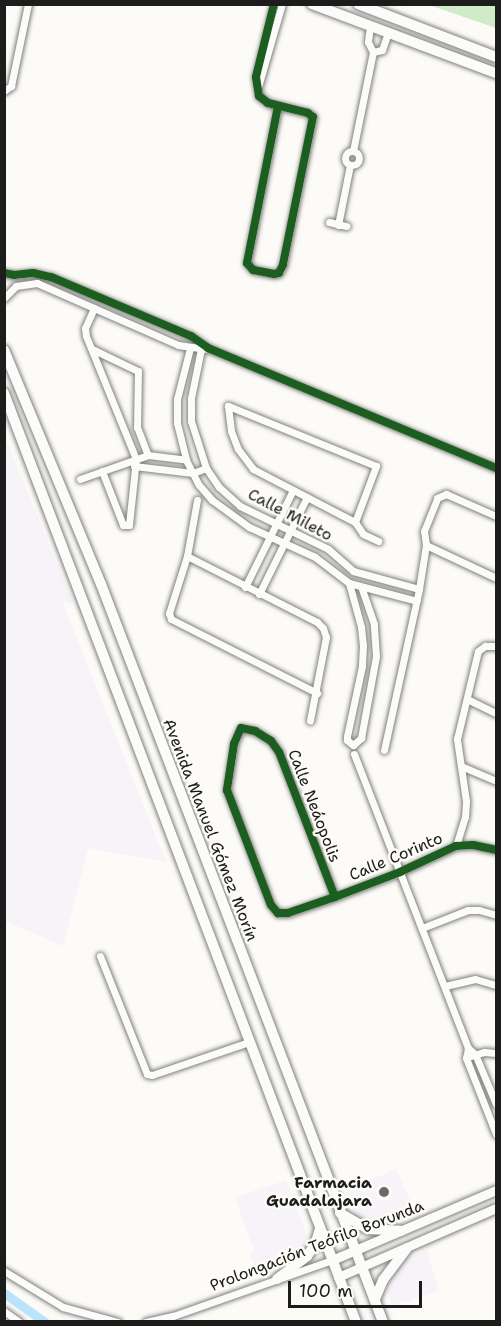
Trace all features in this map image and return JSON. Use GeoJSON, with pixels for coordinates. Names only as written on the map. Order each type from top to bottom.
{"type":"FeatureCollection","features":[{"type":"Feature","properties":{"kind":"main road"},"geometry":{"type":"LineString","coordinates":[[312,4],[496,73]]}},
{"type":"Feature","properties":{"kind":"main road"},"geometry":{"type":"LineString","coordinates":[[358,4],[496,57]]}},
{"type":"Feature","properties":{"kind":"main road","name":"Avenida Manuel Gómez Morín"},"geometry":{"type":"LineString","coordinates":[[4,350],[101,584],[383,1322]]}},
{"type":"Feature","properties":{"kind":"main road"},"geometry":{"type":"LineString","coordinates":[[4,393],[356,1322]]}},
{"type":"Feature","properties":{"kind":"main road"},"geometry":{"type":"LineString","coordinates":[[340,1213],[368,1229],[403,1230]]}},
{"type":"Feature","properties":{"kind":"main road"},"geometry":{"type":"LineString","coordinates":[[277,1279],[307,1256],[315,1245],[320,1228]]}},
{"type":"Feature","properties":{"kind":"main road"},"geometry":{"type":"LineString","coordinates":[[375,1299],[387,1274],[410,1247]]}},
{"type":"Feature","properties":{"kind":"street"},"geometry":{"type":"LineString","coordinates":[[4,91],[11,86],[28,4]]}},
{"type":"Feature","properties":{"kind":"street"},"geometry":{"type":"LineString","coordinates":[[277,6],[263,61],[256,77],[261,100],[308,113],[313,117],[283,265],[279,273],[253,270],[248,267],[278,106]]}},
{"type":"Feature","properties":{"kind":"street"},"geometry":{"type":"LineString","coordinates":[[338,225],[350,165],[346,162],[345,156],[353,151],[374,52],[368,42],[370,27]]}},
{"type":"Feature","properties":{"kind":"street"},"geometry":{"type":"LineString","coordinates":[[374,52],[382,50],[388,33]]}},
{"type":"Feature","properties":{"kind":"street"},"geometry":{"type":"LineString","coordinates":[[329,222],[347,226]]}},
{"type":"Feature","properties":{"kind":"street"},"geometry":{"type":"LineString","coordinates":[[4,273],[14,276],[33,273],[51,277],[191,336],[205,349]]}},
{"type":"Feature","properties":{"kind":"street"},"geometry":{"type":"LineString","coordinates":[[4,298],[16,286],[37,283],[190,348],[205,349],[496,468]]}},
{"type":"Feature","properties":{"kind":"street"},"geometry":{"type":"LineString","coordinates":[[94,308],[85,328],[135,463],[129,525],[123,525],[102,471]]}},
{"type":"Feature","properties":{"kind":"street","name":"Calle Mileto"},"geometry":{"type":"LineString","coordinates":[[190,348],[176,411],[180,442],[193,473],[212,500],[232,517],[315,557],[349,583],[417,601]]}},
{"type":"Feature","properties":{"kind":"street"},"geometry":{"type":"LineString","coordinates":[[92,349],[138,371],[137,427],[148,455]]}},
{"type":"Feature","properties":{"kind":"street","name":"Calle Mileto"},"geometry":{"type":"LineString","coordinates":[[205,349],[193,388],[191,415],[194,438],[206,468],[219,488],[240,506],[328,549],[353,571],[419,589]]}},
{"type":"Feature","properties":{"kind":"street"},"geometry":{"type":"LineString","coordinates":[[355,522],[370,488],[376,466],[228,406],[231,432],[246,462],[253,469],[355,522],[363,534],[378,541]]}},
{"type":"Feature","properties":{"kind":"street"},"geometry":{"type":"LineString","coordinates":[[80,479],[135,463],[148,455],[186,460]]}},
{"type":"Feature","properties":{"kind":"street"},"geometry":{"type":"LineString","coordinates":[[135,463],[193,473],[206,468]]}},
{"type":"Feature","properties":{"kind":"street"},"geometry":{"type":"LineString","coordinates":[[245,587],[272,537],[293,489]]}},
{"type":"Feature","properties":{"kind":"street"},"geometry":{"type":"LineString","coordinates":[[384,750],[417,601],[426,545],[424,531],[441,494],[446,494],[496,516]]}},
{"type":"Feature","properties":{"kind":"street"},"geometry":{"type":"LineString","coordinates":[[259,594],[307,497]]}},
{"type":"Feature","properties":{"kind":"street"},"geometry":{"type":"LineString","coordinates":[[197,500],[187,555],[169,613],[171,619],[317,693]]}},
{"type":"Feature","properties":{"kind":"street"},"geometry":{"type":"LineString","coordinates":[[426,545],[496,578]]}},
{"type":"Feature","properties":{"kind":"street"},"geometry":{"type":"LineString","coordinates":[[187,555],[245,587],[317,622],[323,628],[326,637],[310,720]]}},
{"type":"Feature","properties":{"kind":"street"},"geometry":{"type":"LineString","coordinates":[[349,583],[361,627],[363,645],[362,666],[347,736],[349,743],[353,745],[361,738],[376,656],[374,624],[361,587]]}},
{"type":"Feature","properties":{"kind":"street","name":"Calle Corinto"},"geometry":{"type":"LineString","coordinates":[[278,913],[288,913],[335,897],[400,872],[456,846],[465,817],[466,801],[457,739],[478,651],[485,646],[496,646]]}},
{"type":"Feature","properties":{"kind":"street"},"geometry":{"type":"LineString","coordinates":[[467,699],[496,713]]}},
{"type":"Feature","properties":{"kind":"street","name":"Calle Neáopolis"},"geometry":{"type":"LineString","coordinates":[[278,913],[271,905],[227,790],[234,744],[241,728],[255,731],[271,741],[279,752],[335,897]]}},
{"type":"Feature","properties":{"kind":"street","name":"Calle Corinto"},"geometry":{"type":"LineString","coordinates":[[354,754],[468,1048],[475,1054],[496,1104]]}},
{"type":"Feature","properties":{"kind":"street"},"geometry":{"type":"LineString","coordinates":[[461,766],[496,781]]}},
{"type":"Feature","properties":{"kind":"street"},"geometry":{"type":"LineString","coordinates":[[456,846],[472,845],[496,850]]}},
{"type":"Feature","properties":{"kind":"street"},"geometry":{"type":"LineString","coordinates":[[422,928],[468,910],[496,915]]}},
{"type":"Feature","properties":{"kind":"street"},"geometry":{"type":"LineString","coordinates":[[100,956],[147,1074],[152,1075],[249,1042]]}},
{"type":"Feature","properties":{"kind":"street"},"geometry":{"type":"LineString","coordinates":[[445,986],[475,979],[496,985]]}},
{"type":"Feature","properties":{"kind":"street"},"geometry":{"type":"LineString","coordinates":[[468,1048],[466,1058],[496,1134]]}},
{"type":"Feature","properties":{"kind":"street"},"geometry":{"type":"LineString","coordinates":[[466,1058],[475,1054],[496,1053]]}},
{"type":"Feature","properties":{"kind":"street"},"geometry":{"type":"LineString","coordinates":[[480,1093],[490,1088]]}},
{"type":"Feature","properties":{"kind":"street","name":"Prolongación Teófilo Borunda"},"geometry":{"type":"LineString","coordinates":[[146,1322],[173,1316],[332,1260],[496,1190]]}},
{"type":"Feature","properties":{"kind":"street","name":"Prolongación Teófilo Borunda"},"geometry":{"type":"LineString","coordinates":[[339,1277],[496,1208]]}},
{"type":"Feature","properties":{"kind":"street"},"geometry":{"type":"LineString","coordinates":[[403,1230],[410,1247]]}},
{"type":"Feature","properties":{"kind":"street"},"geometry":{"type":"LineString","coordinates":[[4,1271],[63,1307],[118,1322]]}},
{"type":"Feature","properties":{"kind":"street"},"geometry":{"type":"LineString","coordinates":[[4,1311],[19,1322]]}},
{"type":"Feature","properties":{"kind":"shaded area"},"geometry":{"type":"Polygon","coordinates":[[[4,435],[73,602],[71,604],[62,601],[166,862],[88,848],[63,946],[5,921],[4,435]]]}},
{"type":"Feature","properties":{"kind":"shaded area"},"geometry":{"type":"Polygon","coordinates":[[[396,1169],[415,1211],[383,1224],[370,1223],[356,1216],[346,1191],[396,1169]]]}},
{"type":"Feature","properties":{"kind":"shaded area"},"geometry":{"type":"Polygon","coordinates":[[[286,1180],[307,1236],[306,1251],[257,1273],[249,1252],[254,1251],[235,1197],[286,1180]]]}},
{"type":"Feature","properties":{"kind":"shaded area"},"geometry":{"type":"Polygon","coordinates":[[[427,1250],[439,1291],[392,1306],[387,1288],[389,1277],[404,1259],[427,1250]]]}},
{"type":"Feature","properties":{"kind":"green space"},"geometry":{"type":"Polygon","coordinates":[[[429,5],[496,5],[496,28],[429,5]]]}},
{"type":"Feature","properties":{"kind":"waterway"},"geometry":{"type":"LineString","coordinates":[[4,1293],[45,1322]]}},
{"type":"Feature","properties":{"kind":"cycle path"},"geometry":{"type":"LineString","coordinates":[[274,4],[256,77],[259,96],[268,103],[308,113],[313,117],[283,265],[279,273],[274,274],[253,270],[247,263],[278,106]]}},
{"type":"Feature","properties":{"kind":"cycle path"},"geometry":{"type":"LineString","coordinates":[[4,273],[14,275],[33,273],[51,277],[191,336],[208,348],[496,468]]}},
{"type":"Feature","properties":{"kind":"cycle path"},"geometry":{"type":"LineString","coordinates":[[335,897],[279,752],[271,741],[255,731],[241,728],[234,744],[227,790],[271,905],[278,913],[288,913],[335,897],[400,872],[456,846],[473,845],[496,850]]}},
{"type":"Feature","properties":{"kind":"place","name":"Farmacia Guadalajara"},"geometry":{"type":"Point","coordinates":[384,1192]}}]}
